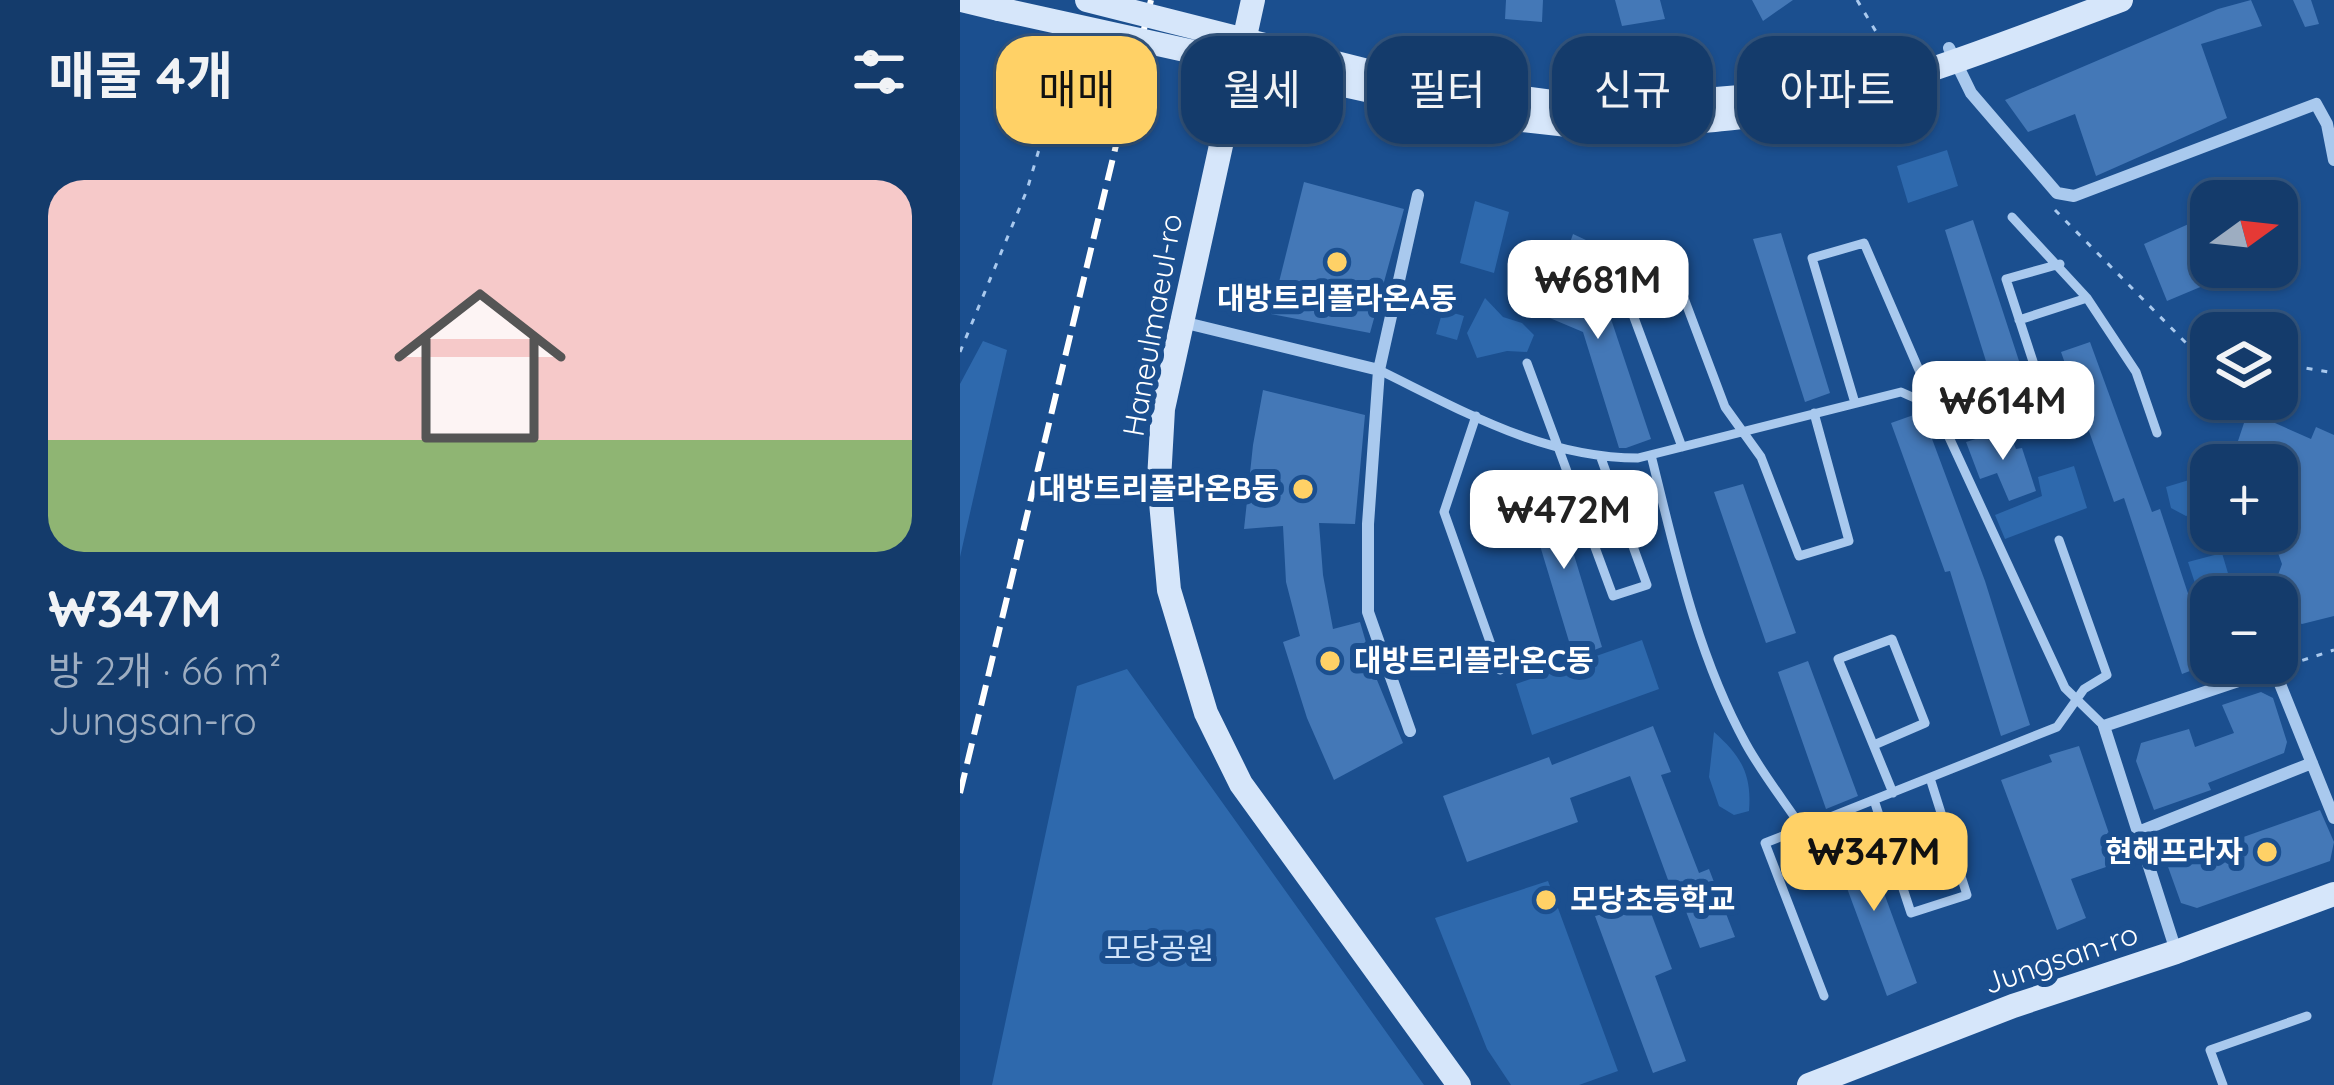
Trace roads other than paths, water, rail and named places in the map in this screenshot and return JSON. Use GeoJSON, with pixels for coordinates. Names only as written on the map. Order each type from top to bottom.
{"type":"FeatureCollection","features":[{"type":"Feature","properties":{"kind":"main road"},"geometry":{"type":"LineString","coordinates":[[961,0],[1484,116],[1552,122]]}},
{"type":"Feature","properties":{"kind":"main road"},"geometry":{"type":"LineString","coordinates":[[1087,0],[1415,83],[1552,102]]}},
{"type":"Feature","properties":{"kind":"main road","name":"Haneulmaeul-ro"},"geometry":{"type":"LineString","coordinates":[[1253,0],[1163,409],[1161,534],[1174,611],[1207,713],[1241,784],[1459,1085]]}},
{"type":"Feature","properties":{"kind":"main road"},"geometry":{"type":"LineString","coordinates":[[1952,55],[2084,0]]}},
{"type":"Feature","properties":{"kind":"main road"},"geometry":{"type":"LineString","coordinates":[[1713,104],[1952,55],[2121,0]]}},
{"type":"Feature","properties":{"kind":"main road","name":"Jungsan-ro"},"geometry":{"type":"LineString","coordinates":[[1809,1085],[2013,1006],[2334,894]]}},
{"type":"Feature","properties":{"kind":"street"},"geometry":{"type":"LineString","coordinates":[[1952,55],[1971,93],[2057,193],[2074,196],[2316,104],[2334,160]]}},
{"type":"Feature","properties":{"kind":"street"},"geometry":{"type":"LineString","coordinates":[[1410,731],[1368,612],[1368,524],[1379,370],[1418,195]]}},
{"type":"Feature","properties":{"kind":"street"},"geometry":{"type":"LineString","coordinates":[[1180,321],[1379,370]]}},
{"type":"Feature","properties":{"kind":"street"},"geometry":{"type":"LineString","coordinates":[[2176,952],[2104,726],[2275,669],[2334,818]]}},
{"type":"Feature","properties":{"kind":"street"},"geometry":{"type":"LineString","coordinates":[[2138,832],[2312,763]]}},
{"type":"Feature","properties":{"kind":"lane"},"geometry":{"type":"LineString","coordinates":[[2012,217],[2060,264],[2137,372],[2157,433]]}},
{"type":"Feature","properties":{"kind":"lane"},"geometry":{"type":"LineString","coordinates":[[1855,403],[1812,258],[1864,243],[2056,669],[2104,726]]}},
{"type":"Feature","properties":{"kind":"lane"},"geometry":{"type":"LineString","coordinates":[[1682,447],[1619,277],[1670,261],[1725,406],[1761,457],[1799,556],[1850,541],[1814,413]]}},
{"type":"Feature","properties":{"kind":"lane"},"geometry":{"type":"LineString","coordinates":[[1946,431],[2045,398],[2006,279],[2060,264]]}},
{"type":"Feature","properties":{"kind":"lane"},"geometry":{"type":"LineString","coordinates":[[2019,320],[2087,298]]}},
{"type":"Feature","properties":{"kind":"lane"},"geometry":{"type":"LineString","coordinates":[[1527,363],[1613,596],[1647,585],[1601,458]]}},
{"type":"Feature","properties":{"kind":"lane"},"geometry":{"type":"LineString","coordinates":[[1379,370],[1526,440],[1601,458],[1651,454],[1901,392],[1935,407]]}},
{"type":"Feature","properties":{"kind":"lane"},"geometry":{"type":"LineString","coordinates":[[1475,416],[1444,512],[1500,670]]}},
{"type":"Feature","properties":{"kind":"lane"},"geometry":{"type":"LineString","coordinates":[[1651,454],[1679,572],[1705,649],[1745,743],[1802,828]]}},
{"type":"Feature","properties":{"kind":"lane"},"geometry":{"type":"LineString","coordinates":[[1824,996],[1765,844],[2056,727],[2076,698],[2107,675],[2060,540]]}},
{"type":"Feature","properties":{"kind":"lane"},"geometry":{"type":"LineString","coordinates":[[1874,745],[1925,723],[1892,639],[1838,658],[1893,793]]}},
{"type":"Feature","properties":{"kind":"lane"},"geometry":{"type":"LineString","coordinates":[[1874,800],[1911,913],[1967,896],[1930,778]]}},
{"type":"Feature","properties":{"kind":"lane"},"geometry":{"type":"LineString","coordinates":[[2223,1085],[2210,1050],[2307,1016]]}},
{"type":"Feature","properties":{"kind":"railway"},"geometry":{"type":"LineString","coordinates":[[960,793],[1151,0]]}},
{"type":"Feature","properties":{"kind":"place","name":"대방트리플라온A동"},"geometry":{"type":"Point","coordinates":[1337,262]}},
{"type":"Feature","properties":{"kind":"place","name":"대방트리플라온B동"},"geometry":{"type":"Point","coordinates":[1303,489]}},
{"type":"Feature","properties":{"kind":"place","name":"대방트리플라온C동"},"geometry":{"type":"Point","coordinates":[1330,661]}},
{"type":"Feature","properties":{"kind":"place","name":"현해프라자"},"geometry":{"type":"Point","coordinates":[2267,852]}},
{"type":"Feature","properties":{"kind":"place","name":"모당초등학교"},"geometry":{"type":"Point","coordinates":[1546,900]}},
{"type":"Feature","properties":{"kind":"park label","name":"모당공원"},"geometry":{"type":"Point","coordinates":[1159,949]}}]}
